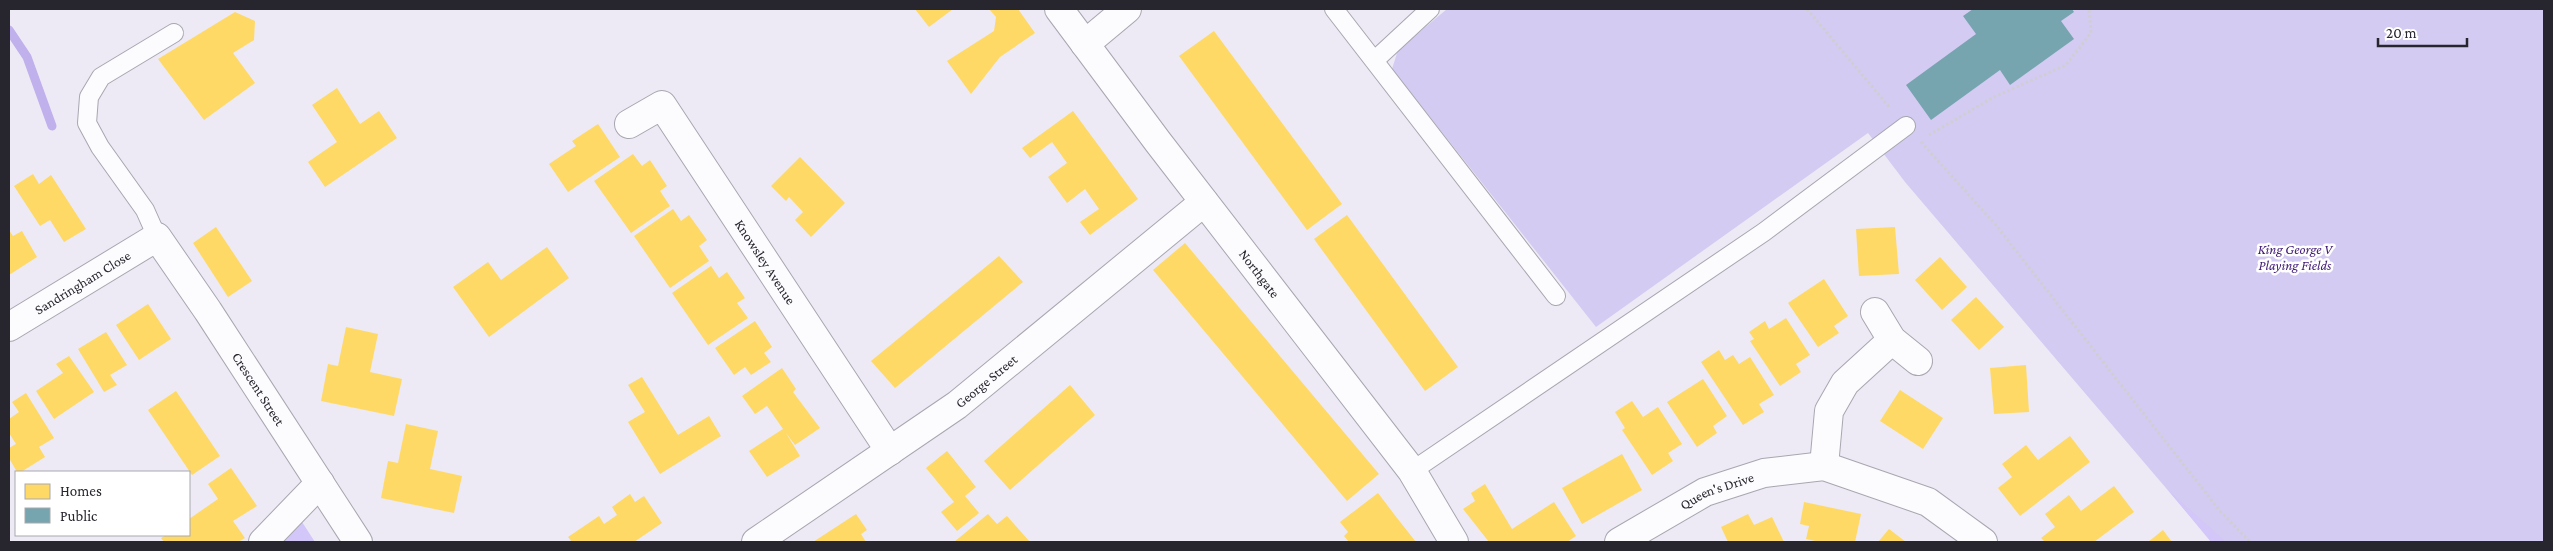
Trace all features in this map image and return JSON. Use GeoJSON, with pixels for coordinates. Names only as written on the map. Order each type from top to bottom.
{"type":"FeatureCollection","features":[{"type":"Feature","properties":{"kind":"street","name":"Northgate"},"geometry":{"type":"LineString","coordinates":[[1059,9],[1204,202],[1412,472],[1454,542]]}},
{"type":"Feature","properties":{"kind":"street"},"geometry":{"type":"LineString","coordinates":[[1085,44],[1127,9]]}},
{"type":"Feature","properties":{"kind":"street","name":"Knowsley Avenue"},"geometry":{"type":"LineString","coordinates":[[629,124],[662,105],[890,451]]}},
{"type":"Feature","properties":{"kind":"street","name":"George Street"},"geometry":{"type":"LineString","coordinates":[[756,542],[957,405],[1204,202]]}},
{"type":"Feature","properties":{"kind":"street","name":"Sandringham Close"},"geometry":{"type":"LineString","coordinates":[[9,328],[156,237]]}},
{"type":"Feature","properties":{"kind":"street","name":"Crescent Street"},"geometry":{"type":"LineString","coordinates":[[156,237],[208,311],[358,542]]}},
{"type":"Feature","properties":{"kind":"street"},"geometry":{"type":"LineString","coordinates":[[1876,312],[1892,340],[1918,360]]}},
{"type":"Feature","properties":{"kind":"street"},"geometry":{"type":"LineString","coordinates":[[1824,466],[1829,411],[1845,383],[1892,340]]}},
{"type":"Feature","properties":{"kind":"street","name":"Queen's Drive"},"geometry":{"type":"LineString","coordinates":[[1619,542],[1705,492],[1764,472],[1824,466],[1928,502],[1982,542]]}},
{"type":"Feature","properties":{"kind":"street"},"geometry":{"type":"LineString","coordinates":[[263,542],[320,483]]}},
{"type":"Feature","properties":{"kind":"lane"},"geometry":{"type":"LineString","coordinates":[[1334,9],[1556,296]]}},
{"type":"Feature","properties":{"kind":"lane"},"geometry":{"type":"LineString","coordinates":[[1375,60],[1430,9]]}},
{"type":"Feature","properties":{"kind":"lane"},"geometry":{"type":"LineString","coordinates":[[156,237],[145,210],[100,147],[87,123],[88,97],[101,77],[174,34]]}},
{"type":"Feature","properties":{"kind":"lane"},"geometry":{"type":"LineString","coordinates":[[1412,472],[1764,232],[1906,126]]}},
{"type":"Feature","properties":{"kind":"path"},"geometry":{"type":"LineString","coordinates":[[1807,9],[1906,126],[1995,224],[2220,511],[2250,542]]}},
{"type":"Feature","properties":{"kind":"path"},"geometry":{"type":"LineString","coordinates":[[1920,141],[1994,97],[2066,65],[2091,34],[2088,9]]}},
{"type":"Feature","properties":{"kind":"green space","name":"King George V Playing Fields"},"geometry":{"type":"Polygon","coordinates":[[[1447,9],[2544,9],[2544,542],[2212,542],[1905,182],[1868,133],[1596,327],[1392,69],[1398,50],[1447,9]]]}},
{"type":"Feature","properties":{"kind":"shaded area"},"geometry":{"type":"Polygon","coordinates":[[[2168,490],[2226,542],[2211,542],[2168,490]]]}},
{"type":"Feature","properties":{"kind":"shaded area"},"geometry":{"type":"Polygon","coordinates":[[[302,522],[315,542],[280,542],[302,522]]]}},
{"type":"Feature","properties":{"kind":"building: Homes"},"geometry":{"type":"Polygon","coordinates":[[[915,9],[953,9],[929,27],[915,9]]]}},
{"type":"Feature","properties":{"kind":"building: Homes"},"geometry":{"type":"Polygon","coordinates":[[[989,9],[1018,9],[1035,33],[1000,57],[971,94],[947,61],[994,31],[996,17],[989,9]]]}},
{"type":"Feature","properties":{"kind":"building: Homes"},"geometry":{"type":"Polygon","coordinates":[[[235,12],[255,21],[254,40],[233,53],[255,83],[204,120],[158,59],[235,12]]]}},
{"type":"Feature","properties":{"kind":"building: Homes"},"geometry":{"type":"Polygon","coordinates":[[[1214,31],[1342,204],[1307,230],[1179,56],[1214,31]]]}},
{"type":"Feature","properties":{"kind":"building: Homes"},"geometry":{"type":"Polygon","coordinates":[[[337,88],[360,124],[379,111],[397,138],[325,187],[308,162],[337,142],[312,105],[337,88]]]}},
{"type":"Feature","properties":{"kind":"building: Homes"},"geometry":{"type":"Polygon","coordinates":[[[1073,111],[1138,199],[1090,235],[1080,222],[1099,209],[1085,189],[1067,203],[1048,177],[1067,163],[1052,142],[1030,158],[1022,148],[1073,111]]]}},
{"type":"Feature","properties":{"kind":"building: Homes"},"geometry":{"type":"Polygon","coordinates":[[[598,124],[620,157],[568,192],[549,164],[576,146],[572,141],[598,124]]]}},
{"type":"Feature","properties":{"kind":"building: Homes"},"geometry":{"type":"Polygon","coordinates":[[[633,154],[642,166],[650,160],[667,186],[660,191],[670,206],[631,233],[594,181],[633,154]]]}},
{"type":"Feature","properties":{"kind":"building: Homes"},"geometry":{"type":"Polygon","coordinates":[[[800,157],[845,203],[811,237],[795,220],[803,212],[789,197],[786,201],[771,186],[800,157]]]}},
{"type":"Feature","properties":{"kind":"building: Homes"},"geometry":{"type":"Polygon","coordinates":[[[33,174],[39,184],[51,175],[86,229],[64,242],[50,220],[40,226],[14,186],[33,174]]]}},
{"type":"Feature","properties":{"kind":"building: Homes"},"geometry":{"type":"Polygon","coordinates":[[[673,209],[681,221],[689,215],[707,240],[699,246],[709,261],[670,288],[634,236],[673,209]]]}},
{"type":"Feature","properties":{"kind":"building: Homes"},"geometry":{"type":"Polygon","coordinates":[[[1347,215],[1458,367],[1425,391],[1314,239],[1347,215]]]}},
{"type":"Feature","properties":{"kind":"building: Homes"},"geometry":{"type":"Polygon","coordinates":[[[216,227],[252,281],[228,297],[193,243],[216,227]]]}},
{"type":"Feature","properties":{"kind":"building: Homes"},"geometry":{"type":"Polygon","coordinates":[[[1895,227],[1899,274],[1859,276],[1856,229],[1895,227]]]}},
{"type":"Feature","properties":{"kind":"building: Homes"},"geometry":{"type":"Polygon","coordinates":[[[9,230],[13,236],[22,231],[37,257],[9,275],[9,230]]]}},
{"type":"Feature","properties":{"kind":"building: Homes"},"geometry":{"type":"Polygon","coordinates":[[[1185,243],[1379,474],[1347,501],[1153,270],[1185,243]]]}},
{"type":"Feature","properties":{"kind":"building: Homes"},"geometry":{"type":"Polygon","coordinates":[[[547,247],[569,278],[489,337],[453,287],[488,262],[501,280],[547,247]]]}},
{"type":"Feature","properties":{"kind":"building: Homes"},"geometry":{"type":"Polygon","coordinates":[[[999,256],[1023,282],[895,388],[871,361],[999,256]]]}},
{"type":"Feature","properties":{"kind":"building: Homes"},"geometry":{"type":"Polygon","coordinates":[[[1940,257],[1967,287],[1942,310],[1915,280],[1940,257]]]}},
{"type":"Feature","properties":{"kind":"building: Homes"},"geometry":{"type":"Polygon","coordinates":[[[711,266],[719,278],[727,272],[745,298],[737,303],[748,318],[708,345],[672,293],[711,266]]]}},
{"type":"Feature","properties":{"kind":"building: Homes"},"geometry":{"type":"Polygon","coordinates":[[[1824,279],[1848,316],[1834,326],[1839,333],[1818,347],[1788,303],[1824,279]]]}},
{"type":"Feature","properties":{"kind":"building: Homes"},"geometry":{"type":"Polygon","coordinates":[[[1976,297],[2004,327],[1979,350],[1951,320],[1976,297]]]}},
{"type":"Feature","properties":{"kind":"building: Homes"},"geometry":{"type":"Polygon","coordinates":[[[148,304],[171,339],[139,360],[116,325],[148,304]]]}},
{"type":"Feature","properties":{"kind":"building: Homes"},"geometry":{"type":"Polygon","coordinates":[[[1786,318],[1810,355],[1796,364],[1801,372],[1780,386],[1750,341],[1754,339],[1749,332],[1765,321],[1769,329],[1786,318]]]}},
{"type":"Feature","properties":{"kind":"building: Homes"},"geometry":{"type":"Polygon","coordinates":[[[755,321],[772,347],[764,353],[771,362],[751,375],[745,367],[734,375],[715,348],[755,321]]]}},
{"type":"Feature","properties":{"kind":"building: Homes"},"geometry":{"type":"Polygon","coordinates":[[[346,327],[378,334],[370,372],[402,379],[394,416],[321,401],[328,364],[338,366],[346,327]]]}},
{"type":"Feature","properties":{"kind":"building: Homes"},"geometry":{"type":"Polygon","coordinates":[[[106,332],[127,365],[110,375],[117,385],[104,392],[78,349],[106,332]]]}},
{"type":"Feature","properties":{"kind":"building: Homes"},"geometry":{"type":"Polygon","coordinates":[[[1719,350],[1725,360],[1733,355],[1739,364],[1750,357],[1774,395],[1759,404],[1764,412],[1743,425],[1701,362],[1719,350]]]}},
{"type":"Feature","properties":{"kind":"building: Homes"},"geometry":{"type":"Polygon","coordinates":[[[69,356],[94,392],[54,419],[36,391],[63,373],[56,364],[69,356]]]}},
{"type":"Feature","properties":{"kind":"building: Homes"},"geometry":{"type":"Polygon","coordinates":[[[2026,365],[2029,412],[1994,414],[1990,368],[2026,365]]]}},
{"type":"Feature","properties":{"kind":"building: Homes"},"geometry":{"type":"Polygon","coordinates":[[[782,368],[796,389],[793,392],[820,428],[795,445],[786,433],[800,456],[767,477],[749,451],[783,429],[767,406],[755,414],[742,396],[782,368]]]}},
{"type":"Feature","properties":{"kind":"building: Homes"},"geometry":{"type":"Polygon","coordinates":[[[642,377],[678,435],[709,416],[721,436],[660,474],[628,422],[645,412],[628,385],[642,377]]]}},
{"type":"Feature","properties":{"kind":"building: Homes"},"geometry":{"type":"Polygon","coordinates":[[[1703,379],[1727,416],[1713,426],[1717,433],[1697,447],[1667,402],[1703,379]]]}},
{"type":"Feature","properties":{"kind":"building: Homes"},"geometry":{"type":"Polygon","coordinates":[[[1070,385],[1095,415],[1010,490],[984,461],[1070,385]]]}},
{"type":"Feature","properties":{"kind":"building: Homes"},"geometry":{"type":"Polygon","coordinates":[[[1900,390],[1943,418],[1923,449],[1880,421],[1900,390]]]}},
{"type":"Feature","properties":{"kind":"building: Homes"},"geometry":{"type":"Polygon","coordinates":[[[176,391],[220,456],[192,475],[148,410],[176,391]]]}},
{"type":"Feature","properties":{"kind":"building: Homes"},"geometry":{"type":"Polygon","coordinates":[[[26,393],[54,438],[39,447],[45,457],[23,471],[16,471],[9,458],[9,448],[16,444],[9,433],[9,419],[19,412],[12,402],[26,393]]]}},
{"type":"Feature","properties":{"kind":"building: Homes"},"geometry":{"type":"Polygon","coordinates":[[[1632,401],[1643,417],[1658,407],[1682,444],[1668,453],[1673,461],[1652,475],[1622,430],[1625,428],[1615,412],[1632,401]]]}},
{"type":"Feature","properties":{"kind":"building: Homes"},"geometry":{"type":"Polygon","coordinates":[[[406,424],[438,431],[430,469],[462,476],[454,513],[381,498],[388,461],[398,463],[406,424]]]}},
{"type":"Feature","properties":{"kind":"building: Homes"},"geometry":{"type":"Polygon","coordinates":[[[2070,436],[2090,462],[2020,516],[1998,488],[2012,477],[2002,464],[2026,445],[2038,460],[2070,436]]]}},
{"type":"Feature","properties":{"kind":"building: Homes"},"geometry":{"type":"Polygon","coordinates":[[[947,451],[976,487],[965,496],[979,513],[957,531],[941,512],[954,502],[926,468],[947,451]]]}},
{"type":"Feature","properties":{"kind":"building: Homes"},"geometry":{"type":"Polygon","coordinates":[[[1622,454],[1642,490],[1582,524],[1562,488],[1622,454]]]}},
{"type":"Feature","properties":{"kind":"building: Homes"},"geometry":{"type":"Polygon","coordinates":[[[231,468],[257,506],[233,521],[245,538],[238,542],[164,542],[161,538],[164,536],[190,536],[190,518],[218,499],[208,484],[231,468]]]}},
{"type":"Feature","properties":{"kind":"building: Homes"},"geometry":{"type":"Polygon","coordinates":[[[1485,484],[1512,529],[1554,502],[1576,536],[1567,542],[1489,542],[1463,509],[1475,501],[1471,493],[1485,484]]]}},
{"type":"Feature","properties":{"kind":"building: Homes"},"geometry":{"type":"Polygon","coordinates":[[[2114,486],[2134,512],[2094,542],[2045,542],[2041,538],[2055,527],[2045,514],[2069,495],[2081,511],[2114,486]]]}},
{"type":"Feature","properties":{"kind":"building: Homes"},"geometry":{"type":"Polygon","coordinates":[[[1378,493],[1416,542],[1349,542],[1344,536],[1348,532],[1340,522],[1378,493]]]}},
{"type":"Feature","properties":{"kind":"building: Homes"},"geometry":{"type":"Polygon","coordinates":[[[630,494],[635,502],[644,496],[662,523],[634,542],[572,542],[568,537],[599,516],[604,524],[617,515],[612,507],[630,494]]]}},
{"type":"Feature","properties":{"kind":"building: Homes"},"geometry":{"type":"Polygon","coordinates":[[[1804,502],[1861,514],[1855,542],[1820,542],[1806,539],[1809,526],[1800,524],[1804,502]]]}},
{"type":"Feature","properties":{"kind":"building: Homes"},"geometry":{"type":"Polygon","coordinates":[[[856,514],[867,530],[861,534],[866,542],[813,542],[856,514]]]}},
{"type":"Feature","properties":{"kind":"building: Homes"},"geometry":{"type":"Polygon","coordinates":[[[988,514],[997,524],[1007,516],[1030,542],[954,542],[988,514]]]}},
{"type":"Feature","properties":{"kind":"building: Homes"},"geometry":{"type":"Polygon","coordinates":[[[1748,514],[1754,525],[1772,517],[1784,542],[1728,542],[1721,527],[1748,514]]]}},
{"type":"Feature","properties":{"kind":"building: Homes"},"geometry":{"type":"Polygon","coordinates":[[[1889,529],[1906,542],[1878,542],[1889,529]]]}},
{"type":"Feature","properties":{"kind":"building: Homes"},"geometry":{"type":"Polygon","coordinates":[[[2163,530],[2172,542],[2148,542],[2163,530]]]}},
{"type":"Feature","properties":{"kind":"building: Public"},"geometry":{"type":"Polygon","coordinates":[[[1973,9],[2072,9],[2074,12],[2061,21],[2074,39],[2010,85],[2000,70],[1931,120],[1906,85],[1976,34],[1963,16],[1973,9]]]}},
{"type":"Feature","properties":{"kind":"waterway"},"geometry":{"type":"LineString","coordinates":[[9,30],[27,57],[52,126]]}}]}
